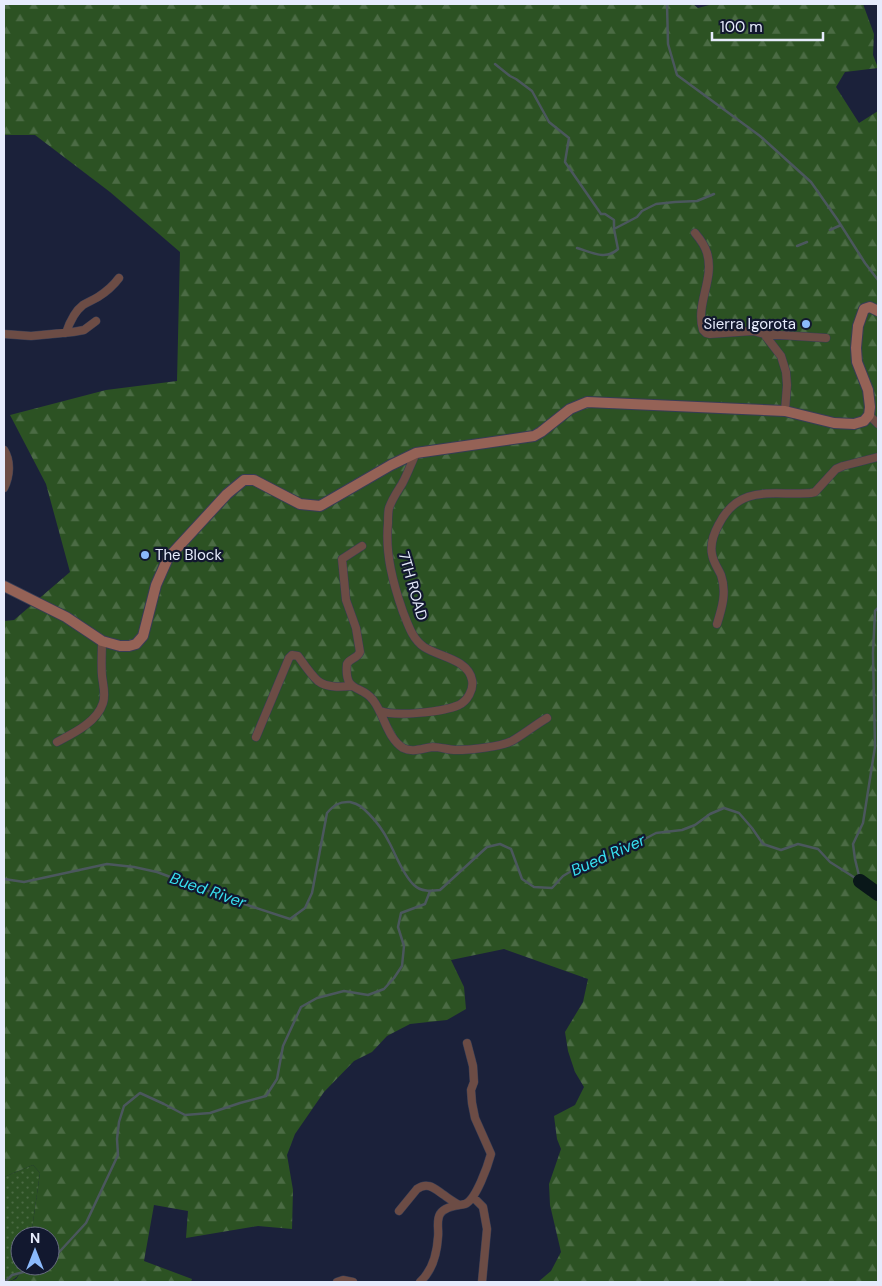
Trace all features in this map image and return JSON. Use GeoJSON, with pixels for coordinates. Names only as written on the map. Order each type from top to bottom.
{"type":"FeatureCollection","features":[{"type":"Feature","properties":{"kind":"main road"},"geometry":{"type":"LineString","coordinates":[[4,586],[66,617],[102,641],[120,646],[129,646],[136,644],[143,636],[156,586],[168,558],[226,494],[244,480],[254,480],[300,504],[320,506],[392,464],[416,453],[534,436],[570,409],[587,402],[784,411],[834,423],[854,424],[864,421],[869,415],[870,407],[868,390],[857,362],[858,326],[864,309],[870,307],[878,311]]}},
{"type":"Feature","properties":{"kind":"street"},"geometry":{"type":"LineString","coordinates":[[695,233],[704,244],[709,261],[708,278],[701,309],[703,330],[706,333],[753,331],[764,334],[826,338]]}},
{"type":"Feature","properties":{"kind":"street"},"geometry":{"type":"LineString","coordinates":[[66,333],[78,310],[114,286],[119,278]]}},
{"type":"Feature","properties":{"kind":"street"},"geometry":{"type":"LineString","coordinates":[[4,333],[31,336],[66,333],[84,330],[96,321]]}},
{"type":"Feature","properties":{"kind":"street"},"geometry":{"type":"LineString","coordinates":[[764,334],[780,356],[786,372],[787,385],[784,411]]}},
{"type":"Feature","properties":{"kind":"street"},"geometry":{"type":"LineString","coordinates":[[869,415],[878,424]]}},
{"type":"Feature","properties":{"kind":"street"},"geometry":{"type":"LineString","coordinates":[[4,450],[9,463],[9,473],[4,488]]}},
{"type":"Feature","properties":{"kind":"street","name":"7TH ROAD"},"geometry":{"type":"LineString","coordinates":[[380,711],[393,714],[450,708],[460,705],[467,699],[472,690],[472,680],[462,665],[449,657],[425,647],[416,639],[409,628],[392,576],[387,544],[389,509],[416,453]]}},
{"type":"Feature","properties":{"kind":"street"},"geometry":{"type":"LineString","coordinates":[[718,624],[724,592],[723,582],[712,553],[711,545],[718,525],[731,506],[738,500],[756,494],[811,494],[836,469],[878,457]]}},
{"type":"Feature","properties":{"kind":"street"},"geometry":{"type":"LineString","coordinates":[[362,546],[342,559],[346,600],[356,628],[360,652],[357,657],[350,660],[347,664],[346,674],[352,686],[368,694],[372,699],[395,740],[404,748],[410,750],[433,747],[464,750],[495,746],[510,742],[547,718]]}},
{"type":"Feature","properties":{"kind":"street"},"geometry":{"type":"LineString","coordinates":[[57,742],[90,722],[99,712],[104,695],[102,641]]}},
{"type":"Feature","properties":{"kind":"street"},"geometry":{"type":"LineString","coordinates":[[256,737],[288,658],[292,655],[298,656],[318,681],[333,686],[352,686]]}},
{"type":"Feature","properties":{"kind":"street"},"geometry":{"type":"LineString","coordinates":[[420,1282],[426,1277],[434,1260],[438,1239],[439,1216],[442,1212],[466,1204],[473,1197],[491,1153],[478,1124],[472,1104],[473,1066],[467,1043]]}},
{"type":"Feature","properties":{"kind":"street"},"geometry":{"type":"LineString","coordinates":[[398,1211],[417,1189],[426,1185],[434,1188],[459,1205]]}},
{"type":"Feature","properties":{"kind":"street"},"geometry":{"type":"LineString","coordinates":[[473,1197],[483,1207],[487,1229],[482,1282]]}},
{"type":"Feature","properties":{"kind":"street"},"geometry":{"type":"LineString","coordinates":[[337,1282],[343,1280],[353,1282]]}},
{"type":"Feature","properties":{"kind":"green space"},"geometry":{"type":"Polygon","coordinates":[[[4,4],[693,4],[698,8],[713,4],[863,4],[874,34],[873,55],[878,68],[845,72],[836,87],[859,123],[878,111],[878,1282],[538,1282],[551,1271],[561,1252],[550,1205],[549,1184],[561,1149],[557,1139],[554,1116],[575,1105],[584,1087],[575,1072],[568,1051],[565,1032],[583,1002],[588,979],[504,949],[451,960],[464,987],[466,1009],[447,1020],[410,1024],[387,1036],[372,1052],[354,1061],[324,1092],[295,1134],[287,1155],[293,1190],[292,1229],[258,1226],[186,1238],[188,1211],[154,1205],[144,1261],[192,1279],[191,1282],[8,1282],[16,1279],[18,1276],[60,1276],[60,1226],[32,1226],[40,1173],[33,1165],[4,1177],[4,621],[14,620],[70,572],[46,484],[10,415],[106,390],[177,381],[180,252],[110,192],[35,135],[4,135],[4,4]]]}},
{"type":"Feature","properties":{"kind":"green space"},"geometry":{"type":"Polygon","coordinates":[[[33,1165],[40,1173],[32,1226],[10,1226],[10,1276],[18,1276],[8,1282],[4,1282],[4,1177],[33,1165]]]}},
{"type":"Feature","properties":{"kind":"waterway"},"geometry":{"type":"LineString","coordinates":[[667,4],[668,44],[677,75],[760,136],[811,182],[878,280]]}},
{"type":"Feature","properties":{"kind":"waterway"},"geometry":{"type":"LineString","coordinates":[[495,64],[532,91],[549,122],[569,138],[565,162],[601,214],[605,214],[614,220],[614,229]]}},
{"type":"Feature","properties":{"kind":"waterway"},"geometry":{"type":"LineString","coordinates":[[577,248],[603,255],[613,253],[618,249],[614,229],[637,217],[642,211],[656,204],[697,201],[714,194]]}},
{"type":"Feature","properties":{"kind":"waterway"},"geometry":{"type":"LineString","coordinates":[[830,230],[841,225]]}},
{"type":"Feature","properties":{"kind":"waterway"},"geometry":{"type":"LineString","coordinates":[[797,246],[807,242]]}},
{"type":"Feature","properties":{"kind":"waterway"},"geometry":{"type":"LineString","coordinates":[[860,880],[853,844],[863,823],[875,747],[873,653],[875,611],[878,608]]}},
{"type":"Feature","properties":{"kind":"waterway","name":"Bued River"},"geometry":{"type":"LineString","coordinates":[[4,879],[24,882],[107,864],[134,867],[157,872],[290,919],[305,908],[312,893],[327,813],[337,804],[350,802],[364,809],[372,817],[385,835],[410,881],[420,889],[426,890],[440,890],[487,847],[500,844],[511,849],[522,879],[534,887],[552,888],[563,876],[583,864],[609,858],[656,833],[682,830],[695,825],[710,814],[724,808],[739,813],[763,844],[781,850],[798,844],[818,849],[830,862],[860,881]]}},
{"type":"Feature","properties":{"kind":"waterway","name":"Bued River"},"geometry":{"type":"LineString","coordinates":[[860,881],[878,894]]}},
{"type":"Feature","properties":{"kind":"waterway"},"geometry":{"type":"LineString","coordinates":[[60,1251],[86,1223],[118,1155],[119,1122],[124,1106],[140,1093],[185,1115],[210,1113],[266,1096],[277,1079],[283,1046],[301,1007],[317,998],[344,991],[368,995],[384,989],[402,966],[404,946],[398,927],[401,913],[425,904],[430,891]]}},
{"type":"Feature","properties":{"kind":"waterway"},"geometry":{"type":"LineString","coordinates":[[5,1282],[11,1276]]}},
{"type":"Feature","properties":{"kind":"place","name":"Sierra Igorota"},"geometry":{"type":"Point","coordinates":[806,324]}},
{"type":"Feature","properties":{"kind":"place","name":"The Block"},"geometry":{"type":"Point","coordinates":[145,555]}}]}
